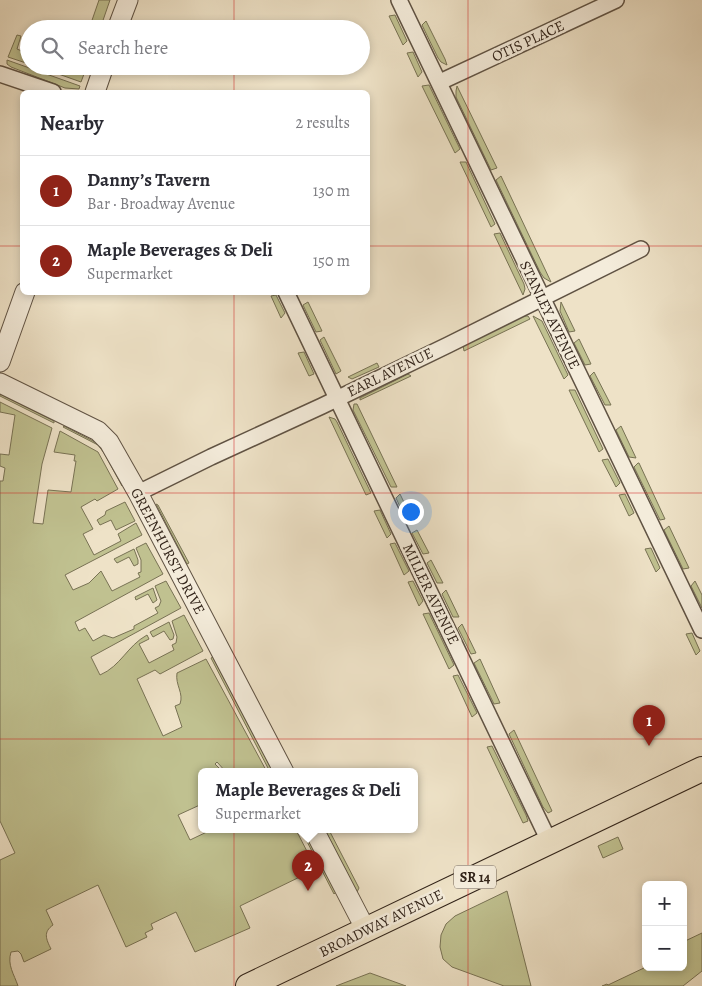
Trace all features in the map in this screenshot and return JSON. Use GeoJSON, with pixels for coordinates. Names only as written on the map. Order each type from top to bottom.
{"type":"FeatureCollection","features":[{"type":"Feature","properties":{"kind":"main road","name":"BROADWAY AVENUE"},"geometry":{"type":"LineString","coordinates":[[248,986],[702,769]]}},
{"type":"Feature","properties":{"kind":"street"},"geometry":{"type":"LineString","coordinates":[[120,20],[128,0]]}},
{"type":"Feature","properties":{"kind":"street","name":"STANLEY AVENUE"},"geometry":{"type":"LineString","coordinates":[[399,0],[702,630]]}},
{"type":"Feature","properties":{"kind":"street","name":"OTIS PLACE"},"geometry":{"type":"LineString","coordinates":[[440,82],[616,0]]}},
{"type":"Feature","properties":{"kind":"street"},"geometry":{"type":"LineString","coordinates":[[0,74],[47,90]]}},
{"type":"Feature","properties":{"kind":"street"},"geometry":{"type":"LineString","coordinates":[[96,90],[101,75]]}},
{"type":"Feature","properties":{"kind":"street","name":"EARL AVENUE"},"geometry":{"type":"LineString","coordinates":[[138,493],[210,456],[337,398],[641,249]]}},
{"type":"Feature","properties":{"kind":"street"},"geometry":{"type":"LineString","coordinates":[[0,362],[24,295]]}},
{"type":"Feature","properties":{"kind":"street","name":"MILLER AVENUE"},"geometry":{"type":"LineString","coordinates":[[287,295],[549,841]]}},
{"type":"Feature","properties":{"kind":"street","name":"GREENHURST DRIVE"},"geometry":{"type":"LineString","coordinates":[[0,383],[98,432],[109,442],[138,493],[282,768]]}},
{"type":"Feature","properties":{"kind":"street"},"geometry":{"type":"LineString","coordinates":[[316,833],[366,930]]}},
{"type":"Feature","properties":{"kind":"green space"},"geometry":{"type":"Polygon","coordinates":[[[99,0],[110,0],[103,20],[92,20],[99,0]]]}},
{"type":"Feature","properties":{"kind":"green space"},"geometry":{"type":"Polygon","coordinates":[[[395,15],[407,41],[403,45],[389,16],[395,15]]]}},
{"type":"Feature","properties":{"kind":"green space"},"geometry":{"type":"Polygon","coordinates":[[[426,21],[447,65],[438,58],[422,25],[426,21]]]}},
{"type":"Feature","properties":{"kind":"green space"},"geometry":{"type":"Polygon","coordinates":[[[17,35],[20,36],[17,49],[20,50],[20,61],[8,57],[17,35]]]}},
{"type":"Feature","properties":{"kind":"green space"},"geometry":{"type":"Polygon","coordinates":[[[413,52],[422,72],[418,77],[407,53],[413,52]]]}},
{"type":"Feature","properties":{"kind":"green space"},"geometry":{"type":"Polygon","coordinates":[[[7,60],[20,65],[20,70],[11,67],[7,64],[7,60]]]}},
{"type":"Feature","properties":{"kind":"green space"},"geometry":{"type":"Polygon","coordinates":[[[32,75],[49,75],[80,86],[79,89],[65,88],[32,75]]]}},
{"type":"Feature","properties":{"kind":"green space"},"geometry":{"type":"Polygon","coordinates":[[[61,75],[84,75],[81,82],[61,75]]]}},
{"type":"Feature","properties":{"kind":"green space"},"geometry":{"type":"Polygon","coordinates":[[[429,85],[460,149],[455,153],[422,86],[429,85]]]}},
{"type":"Feature","properties":{"kind":"green space"},"geometry":{"type":"Polygon","coordinates":[[[457,86],[497,168],[491,170],[456,97],[457,86]]]}},
{"type":"Feature","properties":{"kind":"green space"},"geometry":{"type":"Polygon","coordinates":[[[460,162],[466,162],[495,224],[491,227],[460,162]]]}},
{"type":"Feature","properties":{"kind":"green space"},"geometry":{"type":"Polygon","coordinates":[[[501,176],[551,282],[544,278],[540,272],[496,180],[501,176]]]}},
{"type":"Feature","properties":{"kind":"green space"},"geometry":{"type":"Polygon","coordinates":[[[500,233],[524,284],[523,295],[494,234],[500,233]]]}},
{"type":"Feature","properties":{"kind":"green space"},"geometry":{"type":"Polygon","coordinates":[[[276,295],[285,313],[281,318],[271,296],[276,295]]]}},
{"type":"Feature","properties":{"kind":"green space"},"geometry":{"type":"Polygon","coordinates":[[[308,302],[322,331],[316,332],[303,305],[308,302]]]}},
{"type":"Feature","properties":{"kind":"green space"},"geometry":{"type":"Polygon","coordinates":[[[561,302],[575,331],[569,332],[560,311],[561,302]]]}},
{"type":"Feature","properties":{"kind":"green space"},"geometry":{"type":"Polygon","coordinates":[[[523,316],[528,316],[530,319],[464,351],[463,345],[523,316]]]}},
{"type":"Feature","properties":{"kind":"green space"},"geometry":{"type":"Polygon","coordinates":[[[533,316],[542,321],[568,375],[564,379],[533,316]]]}},
{"type":"Feature","properties":{"kind":"green space"},"geometry":{"type":"Polygon","coordinates":[[[324,337],[341,371],[336,374],[320,340],[324,337]]]}},
{"type":"Feature","properties":{"kind":"green space"},"geometry":{"type":"Polygon","coordinates":[[[579,339],[591,364],[585,365],[574,343],[579,339]]]}},
{"type":"Feature","properties":{"kind":"green space"},"geometry":{"type":"Polygon","coordinates":[[[304,352],[314,374],[309,376],[298,353],[304,352]]]}},
{"type":"Feature","properties":{"kind":"green space"},"geometry":{"type":"Polygon","coordinates":[[[377,363],[379,367],[352,379],[348,377],[377,363]]]}},
{"type":"Feature","properties":{"kind":"green space"},"geometry":{"type":"Polygon","coordinates":[[[594,372],[611,405],[605,405],[590,376],[594,372]]]}},
{"type":"Feature","properties":{"kind":"green space"},"geometry":{"type":"Polygon","coordinates":[[[408,374],[411,376],[360,400],[360,398],[408,374]]]}},
{"type":"Feature","properties":{"kind":"green space"},"geometry":{"type":"Polygon","coordinates":[[[569,390],[575,390],[603,449],[599,452],[569,390]]]}},
{"type":"Feature","properties":{"kind":"green space"},"geometry":{"type":"Polygon","coordinates":[[[0,394],[54,421],[54,423],[0,396],[0,394]]]}},
{"type":"Feature","properties":{"kind":"green space"},"geometry":{"type":"Polygon","coordinates":[[[0,402],[52,428],[42,464],[33,523],[43,524],[48,490],[71,492],[76,461],[74,461],[75,455],[54,452],[60,431],[98,452],[118,489],[97,501],[95,499],[81,507],[93,529],[83,534],[94,555],[121,541],[118,534],[136,523],[142,535],[65,575],[73,590],[89,583],[101,571],[112,591],[140,577],[138,573],[141,572],[141,560],[136,548],[146,543],[163,574],[75,622],[79,631],[85,628],[93,641],[104,635],[113,638],[134,629],[134,626],[158,613],[155,608],[159,606],[161,601],[155,586],[166,581],[181,608],[91,657],[100,675],[113,666],[147,635],[149,639],[139,644],[149,663],[174,650],[172,645],[176,643],[177,637],[172,621],[184,615],[203,651],[160,674],[155,670],[137,679],[163,736],[182,727],[175,706],[180,704],[181,700],[177,673],[206,659],[265,768],[222,768],[217,762],[215,764],[219,768],[198,768],[198,806],[178,815],[190,840],[205,833],[298,833],[312,861],[304,865],[308,873],[240,906],[250,928],[195,952],[176,912],[151,924],[153,929],[145,933],[147,937],[126,947],[98,885],[46,910],[53,925],[48,930],[46,936],[51,949],[24,962],[18,951],[11,952],[10,965],[18,986],[0,986],[0,860],[15,853],[0,821],[0,481],[3,481],[5,468],[0,466],[0,454],[9,455],[15,415],[0,412],[0,402]]]}},
{"type":"Feature","properties":{"kind":"green space"},"geometry":{"type":"Polygon","coordinates":[[[354,404],[357,404],[397,487],[391,487],[353,410],[354,404]]]}},
{"type":"Feature","properties":{"kind":"green space"},"geometry":{"type":"Polygon","coordinates":[[[329,417],[337,422],[371,493],[366,495],[329,417]]]}},
{"type":"Feature","properties":{"kind":"green space"},"geometry":{"type":"Polygon","coordinates":[[[64,426],[95,442],[103,448],[122,486],[98,445],[64,426]]]}},
{"type":"Feature","properties":{"kind":"green space"},"geometry":{"type":"Polygon","coordinates":[[[621,426],[636,458],[629,457],[616,430],[621,426]]]}},
{"type":"Feature","properties":{"kind":"green space"},"geometry":{"type":"Polygon","coordinates":[[[608,459],[620,483],[616,487],[602,460],[608,459]]]}},
{"type":"Feature","properties":{"kind":"green space"},"geometry":{"type":"Polygon","coordinates":[[[638,463],[665,519],[660,520],[634,467],[638,463]]]}},
{"type":"Feature","properties":{"kind":"green space"},"geometry":{"type":"Polygon","coordinates":[[[400,494],[414,523],[407,522],[396,498],[400,494]]]}},
{"type":"Feature","properties":{"kind":"green space"},"geometry":{"type":"Polygon","coordinates":[[[625,494],[634,513],[629,516],[619,495],[625,494]]]}},
{"type":"Feature","properties":{"kind":"green space"},"geometry":{"type":"Polygon","coordinates":[[[125,502],[135,521],[116,530],[111,520],[100,525],[97,520],[105,515],[106,511],[125,502]]]}},
{"type":"Feature","properties":{"kind":"green space"},"geometry":{"type":"Polygon","coordinates":[[[156,504],[158,505],[189,563],[187,564],[156,504]]]}},
{"type":"Feature","properties":{"kind":"green space"},"geometry":{"type":"Polygon","coordinates":[[[380,510],[391,534],[387,538],[374,511],[380,510]]]}},
{"type":"Feature","properties":{"kind":"green space"},"geometry":{"type":"Polygon","coordinates":[[[669,526],[689,568],[683,569],[664,530],[669,526]]]}},
{"type":"Feature","properties":{"kind":"green space"},"geometry":{"type":"Polygon","coordinates":[[[417,530],[429,553],[423,554],[412,533],[417,530]]]}},
{"type":"Feature","properties":{"kind":"green space"},"geometry":{"type":"Polygon","coordinates":[[[395,543],[409,571],[404,575],[390,544],[395,543]]]}},
{"type":"Feature","properties":{"kind":"green space"},"geometry":{"type":"Polygon","coordinates":[[[651,548],[660,568],[656,572],[645,549],[651,548]]]}},
{"type":"Feature","properties":{"kind":"green space"},"geometry":{"type":"Polygon","coordinates":[[[134,549],[138,564],[134,566],[129,557],[117,563],[114,559],[134,549]]]}},
{"type":"Feature","properties":{"kind":"green space"},"geometry":{"type":"Polygon","coordinates":[[[431,560],[443,583],[437,583],[427,563],[431,560]]]}},
{"type":"Feature","properties":{"kind":"green space"},"geometry":{"type":"Polygon","coordinates":[[[413,581],[423,601],[419,606],[408,582],[413,581]]]}},
{"type":"Feature","properties":{"kind":"green space"},"geometry":{"type":"Polygon","coordinates":[[[695,581],[702,595],[702,608],[691,586],[695,581]]]}},
{"type":"Feature","properties":{"kind":"green space"},"geometry":{"type":"Polygon","coordinates":[[[153,588],[157,600],[153,603],[148,594],[136,600],[135,597],[153,588]]]}},
{"type":"Feature","properties":{"kind":"green space"},"geometry":{"type":"Polygon","coordinates":[[[446,590],[459,617],[453,617],[442,594],[446,590]]]}},
{"type":"Feature","properties":{"kind":"green space"},"geometry":{"type":"Polygon","coordinates":[[[429,613],[454,665],[449,669],[423,614],[429,613]]]}},
{"type":"Feature","properties":{"kind":"green space"},"geometry":{"type":"Polygon","coordinates":[[[169,622],[174,635],[173,639],[170,640],[164,631],[153,637],[150,632],[169,622]]]}},
{"type":"Feature","properties":{"kind":"green space"},"geometry":{"type":"Polygon","coordinates":[[[462,624],[476,653],[471,654],[458,628],[462,624]]]}},
{"type":"Feature","properties":{"kind":"green space"},"geometry":{"type":"Polygon","coordinates":[[[692,633],[700,651],[696,655],[686,634],[692,633]]]}},
{"type":"Feature","properties":{"kind":"green space"},"geometry":{"type":"Polygon","coordinates":[[[213,657],[271,768],[268,768],[211,658],[213,657]]]}},
{"type":"Feature","properties":{"kind":"green space"},"geometry":{"type":"Polygon","coordinates":[[[480,659],[500,703],[494,704],[474,663],[480,659]]]}},
{"type":"Feature","properties":{"kind":"green space"},"geometry":{"type":"Polygon","coordinates":[[[458,675],[477,713],[472,717],[453,676],[458,675]]]}},
{"type":"Feature","properties":{"kind":"green space"},"geometry":{"type":"Polygon","coordinates":[[[514,730],[552,811],[548,813],[543,807],[509,734],[514,730]]]}},
{"type":"Feature","properties":{"kind":"green space"},"geometry":{"type":"Polygon","coordinates":[[[492,746],[528,821],[523,823],[487,747],[492,746]]]}},
{"type":"Feature","properties":{"kind":"green space"},"geometry":{"type":"Polygon","coordinates":[[[303,833],[305,833],[336,892],[334,894],[303,833]]]}},
{"type":"Feature","properties":{"kind":"green space"},"geometry":{"type":"Polygon","coordinates":[[[327,833],[331,833],[359,888],[357,892],[327,833]]]}},
{"type":"Feature","properties":{"kind":"green space"},"geometry":{"type":"Polygon","coordinates":[[[618,837],[623,849],[603,858],[598,846],[618,837]]]}},
{"type":"Feature","properties":{"kind":"green space"},"geometry":{"type":"Polygon","coordinates":[[[507,891],[531,986],[504,986],[452,967],[443,959],[440,947],[441,935],[446,924],[455,916],[507,891]]]}},
{"type":"Feature","properties":{"kind":"green space"},"geometry":{"type":"Polygon","coordinates":[[[702,933],[702,971],[683,986],[602,986],[642,969],[642,971],[687,971],[687,940],[702,933]]]}},
{"type":"Feature","properties":{"kind":"green space"},"geometry":{"type":"Polygon","coordinates":[[[370,973],[406,986],[336,986],[370,973]]]}},
{"type":"Feature","properties":{"kind":"place","name":"Danny’s Tavern"},"geometry":{"type":"Point","coordinates":[649,746]}},
{"type":"Feature","properties":{"kind":"place","name":"Maple Beverages & Deli"},"geometry":{"type":"Point","coordinates":[308,891]}}]}
